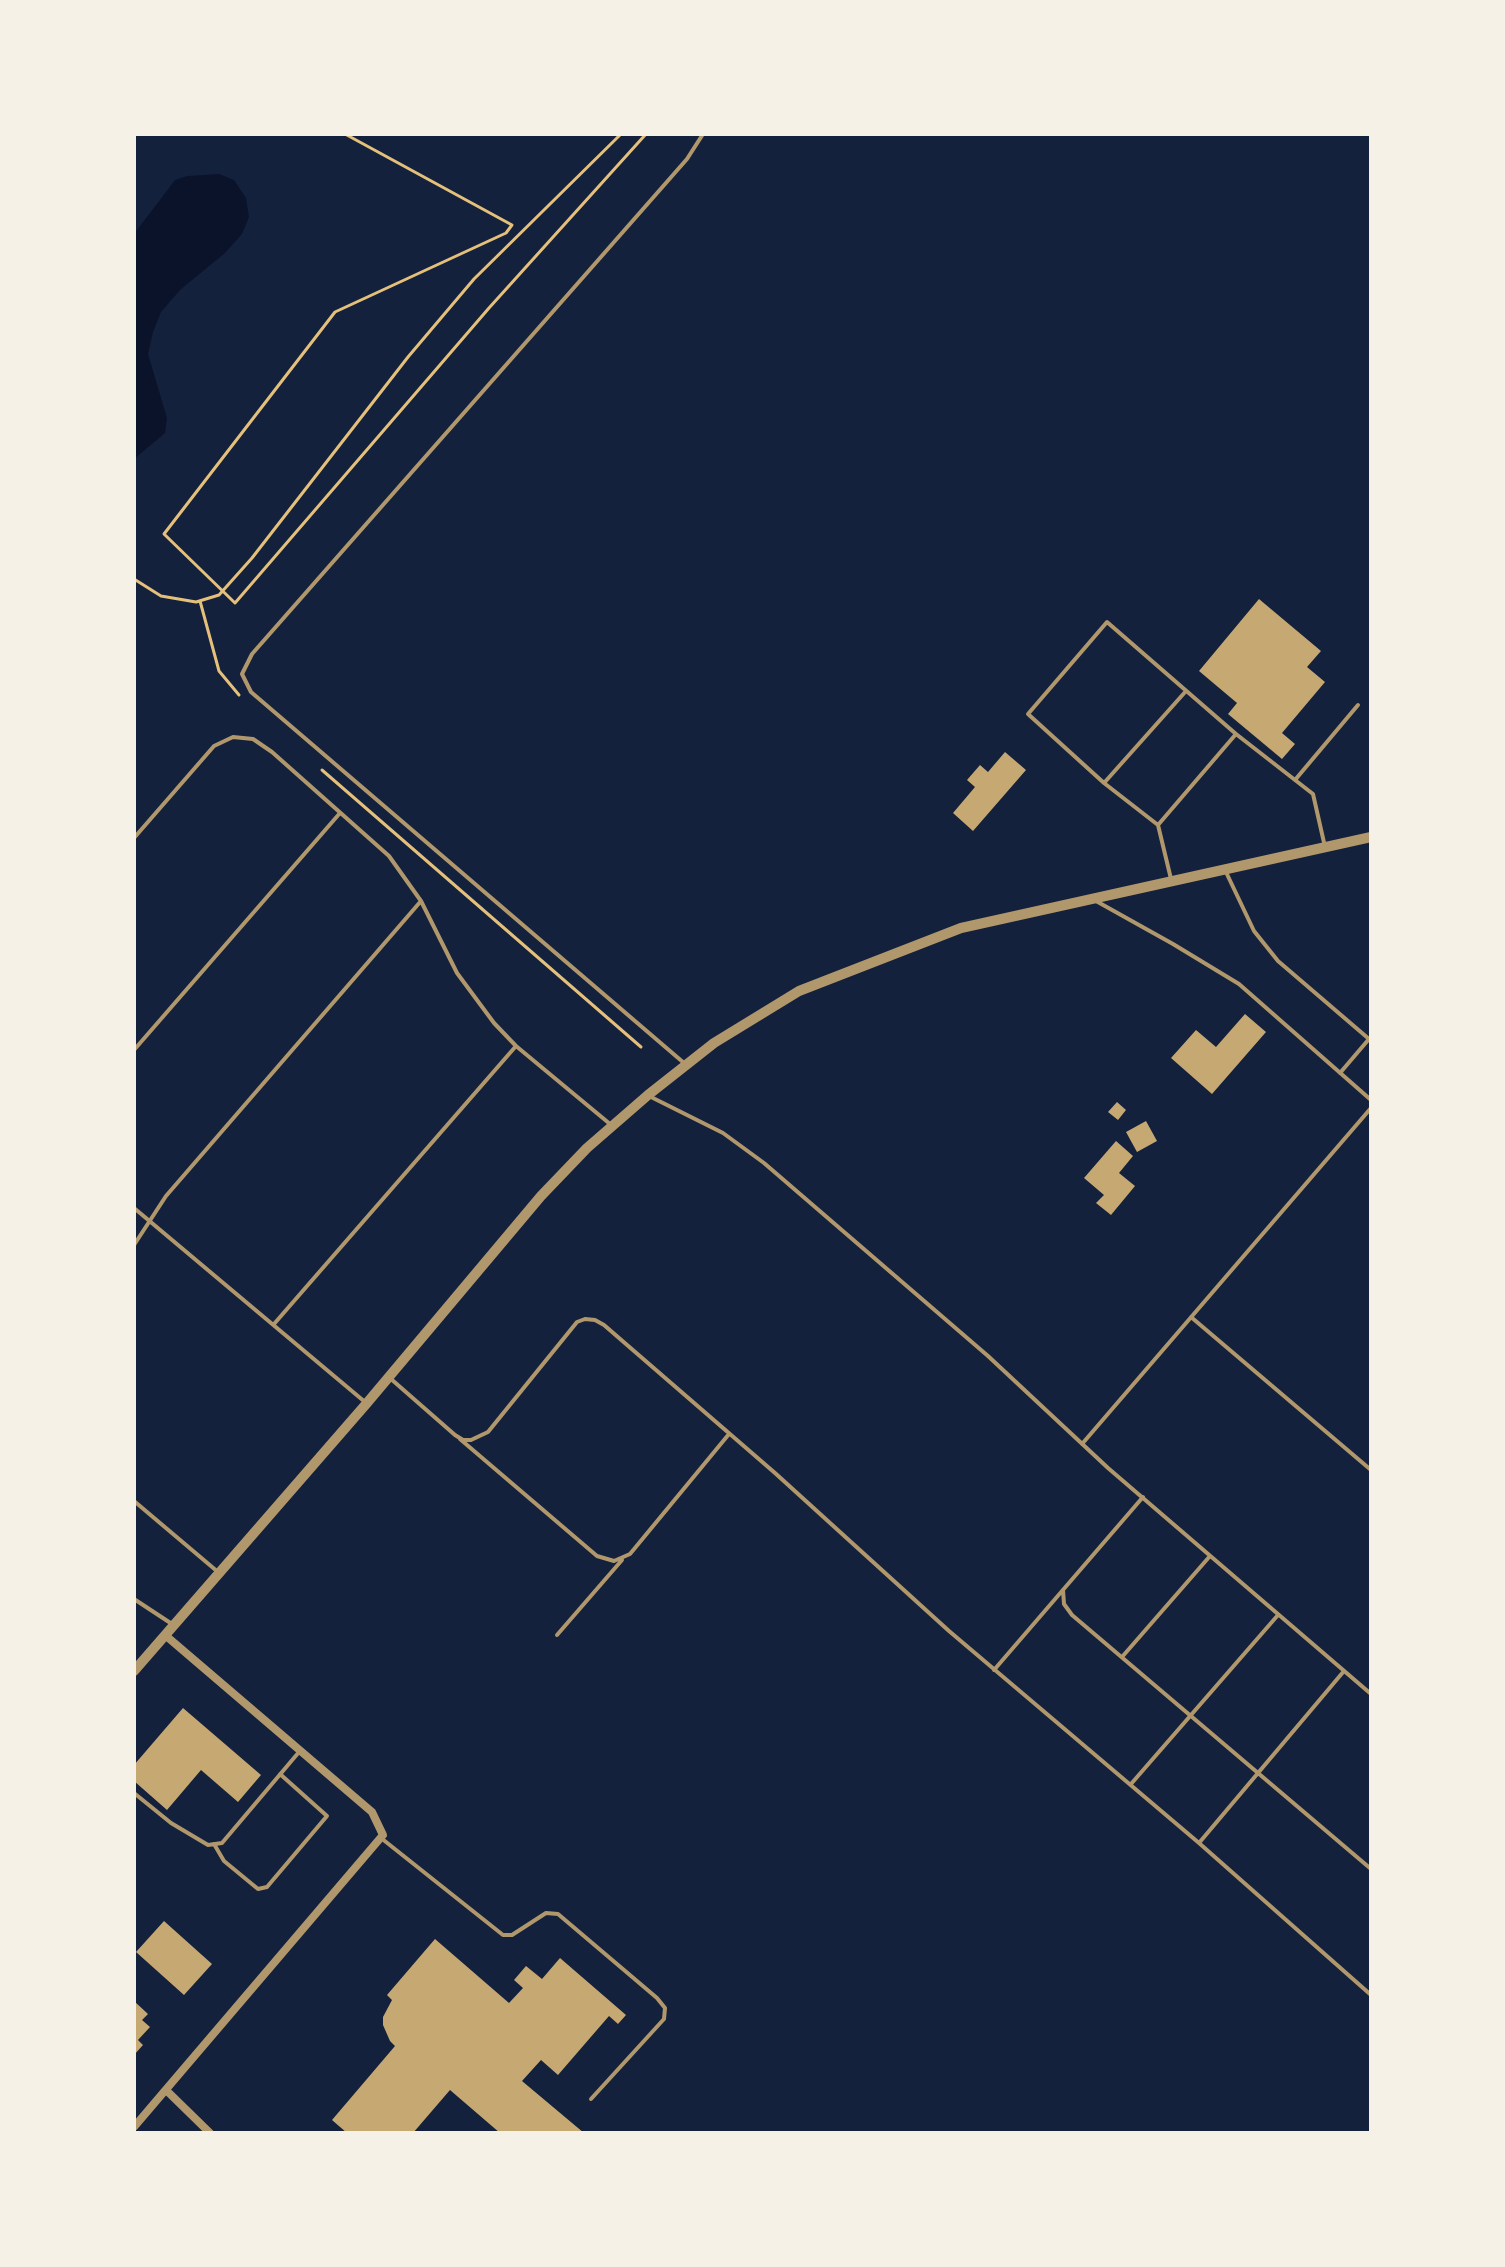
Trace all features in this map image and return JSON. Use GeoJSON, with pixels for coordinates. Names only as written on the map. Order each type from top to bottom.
{"type":"FeatureCollection","features":[{"type":"Feature","properties":{"kind":"street"},"geometry":{"type":"LineString","coordinates":[[134,1671],[367,1403],[541,1196],[612,1126],[714,1043],[799,991],[961,928],[1371,837]]}},
{"type":"Feature","properties":{"kind":"street"},"geometry":{"type":"LineString","coordinates":[[134,2127],[383,1835],[372,1812],[165,1635]]}},
{"type":"Feature","properties":{"kind":"street"},"geometry":{"type":"LineString","coordinates":[[166,2090],[210,2133]]}},
{"type":"Feature","properties":{"kind":"lane"},"geometry":{"type":"LineString","coordinates":[[686,1065],[251,692],[242,674],[252,654],[687,159],[703,134]]}},
{"type":"Feature","properties":{"kind":"lane"},"geometry":{"type":"LineString","coordinates":[[1172,881],[1158,825],[1104,783],[1028,714],[1107,622],[1236,734],[1313,794],[1326,847]]}},
{"type":"Feature","properties":{"kind":"lane"},"geometry":{"type":"LineString","coordinates":[[1104,783],[1186,691]]}},
{"type":"Feature","properties":{"kind":"lane"},"geometry":{"type":"LineString","coordinates":[[1295,780],[1358,705]]}},
{"type":"Feature","properties":{"kind":"lane"},"geometry":{"type":"LineString","coordinates":[[1158,825],[1236,734]]}},
{"type":"Feature","properties":{"kind":"lane"},"geometry":{"type":"LineString","coordinates":[[134,838],[214,746],[233,737],[253,739],[389,856],[421,901],[457,973],[485,1011],[516,1046],[612,1126]]}},
{"type":"Feature","properties":{"kind":"lane"},"geometry":{"type":"LineString","coordinates":[[134,1050],[340,813]]}},
{"type":"Feature","properties":{"kind":"lane"},"geometry":{"type":"LineString","coordinates":[[1225,870],[1254,931],[1278,961],[1369,1039],[1340,1073]]}},
{"type":"Feature","properties":{"kind":"lane"},"geometry":{"type":"LineString","coordinates":[[1092,899],[1239,984],[1371,1100]]}},
{"type":"Feature","properties":{"kind":"lane"},"geometry":{"type":"LineString","coordinates":[[134,1245],[166,1196],[421,901]]}},
{"type":"Feature","properties":{"kind":"lane"},"geometry":{"type":"LineString","coordinates":[[274,1324],[516,1046]]}},
{"type":"Feature","properties":{"kind":"lane"},"geometry":{"type":"LineString","coordinates":[[648,1095],[723,1133],[764,1163],[1371,1694]]}},
{"type":"Feature","properties":{"kind":"lane"},"geometry":{"type":"LineString","coordinates":[[1082,1444],[1371,1108]]}},
{"type":"Feature","properties":{"kind":"lane"},"geometry":{"type":"LineString","coordinates":[[134,1208],[367,1403]]}},
{"type":"Feature","properties":{"kind":"lane"},"geometry":{"type":"LineString","coordinates":[[1191,1317],[1371,1470]]}},
{"type":"Feature","properties":{"kind":"lane"},"geometry":{"type":"LineString","coordinates":[[455,1435],[471,1440],[488,1432],[569,1330],[585,1319],[604,1325],[994,1670],[1131,1784],[1371,1995]]}},
{"type":"Feature","properties":{"kind":"lane"},"geometry":{"type":"LineString","coordinates":[[389,1377],[597,1556],[614,1561],[623,1559]]}},
{"type":"Feature","properties":{"kind":"lane"},"geometry":{"type":"LineString","coordinates":[[557,1635],[630,1554],[729,1433]]}},
{"type":"Feature","properties":{"kind":"lane"},"geometry":{"type":"LineString","coordinates":[[994,1670],[1143,1497]]}},
{"type":"Feature","properties":{"kind":"lane"},"geometry":{"type":"LineString","coordinates":[[134,1501],[219,1572]]}},
{"type":"Feature","properties":{"kind":"lane"},"geometry":{"type":"LineString","coordinates":[[1122,1657],[1210,1556]]}},
{"type":"Feature","properties":{"kind":"lane"},"geometry":{"type":"LineString","coordinates":[[1063,1590],[1066,1609],[1371,1869]]}},
{"type":"Feature","properties":{"kind":"lane"},"geometry":{"type":"LineString","coordinates":[[134,1599],[174,1625]]}},
{"type":"Feature","properties":{"kind":"lane"},"geometry":{"type":"LineString","coordinates":[[1131,1784],[1278,1615]]}},
{"type":"Feature","properties":{"kind":"lane"},"geometry":{"type":"LineString","coordinates":[[1199,1843],[1344,1671]]}},
{"type":"Feature","properties":{"kind":"lane"},"geometry":{"type":"LineString","coordinates":[[134,1793],[171,1823],[208,1845],[222,1843],[300,1751]]}},
{"type":"Feature","properties":{"kind":"lane"},"geometry":{"type":"LineString","coordinates":[[214,1844],[224,1861],[258,1889],[267,1887],[327,1816],[280,1774]]}},
{"type":"Feature","properties":{"kind":"lane"},"geometry":{"type":"LineString","coordinates":[[381,1838],[503,1935],[512,1935],[546,1913],[558,1914],[657,1998],[665,2008],[664,2019],[591,2099]]}},
{"type":"Feature","properties":{"kind":"path"},"geometry":{"type":"LineString","coordinates":[[345,134],[512,225],[506,233],[335,312],[164,534],[235,603],[489,308],[646,134]]}},
{"type":"Feature","properties":{"kind":"path"},"geometry":{"type":"LineString","coordinates":[[134,579],[161,596],[196,602],[219,595],[252,558],[408,357],[474,279],[621,134]]}},
{"type":"Feature","properties":{"kind":"water"},"geometry":{"type":"Polygon","coordinates":[[[219,174],[234,180],[246,198],[249,217],[242,234],[225,253],[180,290],[161,312],[148,354],[167,418],[165,433],[134,459],[134,234],[175,180],[219,174]]]}},
{"type":"Feature","properties":{"kind":"building"},"geometry":{"type":"Polygon","coordinates":[[[1259,599],[1321,651],[1307,667],[1325,682],[1282,733],[1295,744],[1282,759],[1228,714],[1237,703],[1199,671],[1259,599]]]}},
{"type":"Feature","properties":{"kind":"building"},"geometry":{"type":"Polygon","coordinates":[[[1005,752],[1026,770],[973,831],[953,813],[975,787],[967,780],[980,765],[988,772],[1005,752]]]}},
{"type":"Feature","properties":{"kind":"building"},"geometry":{"type":"Polygon","coordinates":[[[1245,1014],[1266,1032],[1212,1094],[1171,1058],[1196,1030],[1216,1047],[1245,1014]]]}},
{"type":"Feature","properties":{"kind":"building"},"geometry":{"type":"Polygon","coordinates":[[[1117,1102],[1126,1110],[1118,1120],[1108,1112],[1117,1102]]]}},
{"type":"Feature","properties":{"kind":"building"},"geometry":{"type":"Polygon","coordinates":[[[1146,1121],[1157,1141],[1137,1152],[1126,1132],[1146,1121]]]}},
{"type":"Feature","properties":{"kind":"building"},"geometry":{"type":"Polygon","coordinates":[[[1116,1141],[1133,1156],[1119,1173],[1135,1186],[1111,1215],[1096,1203],[1104,1195],[1084,1178],[1116,1141]]]}},
{"type":"Feature","properties":{"kind":"building"},"geometry":{"type":"Polygon","coordinates":[[[183,1708],[261,1775],[238,1802],[201,1770],[167,1810],[134,1781],[134,1765],[183,1708]]]}},
{"type":"Feature","properties":{"kind":"building"},"geometry":{"type":"Polygon","coordinates":[[[164,1921],[212,1964],[184,1995],[136,1952],[164,1921]]]}},
{"type":"Feature","properties":{"kind":"building"},"geometry":{"type":"Polygon","coordinates":[[[435,1939],[509,2003],[523,1988],[514,1980],[526,1966],[542,1979],[560,1958],[626,2015],[618,2024],[609,2016],[558,2075],[541,2060],[522,2081],[584,2133],[500,2133],[450,2090],[413,2133],[347,2133],[332,2120],[395,2046],[383,2025],[383,2017],[392,2000],[387,1995],[435,1939]]]}},
{"type":"Feature","properties":{"kind":"building"},"geometry":{"type":"Polygon","coordinates":[[[134,2001],[148,2014],[142,2020],[150,2027],[138,2040],[143,2045],[134,2055],[134,2001]]]}}]}
